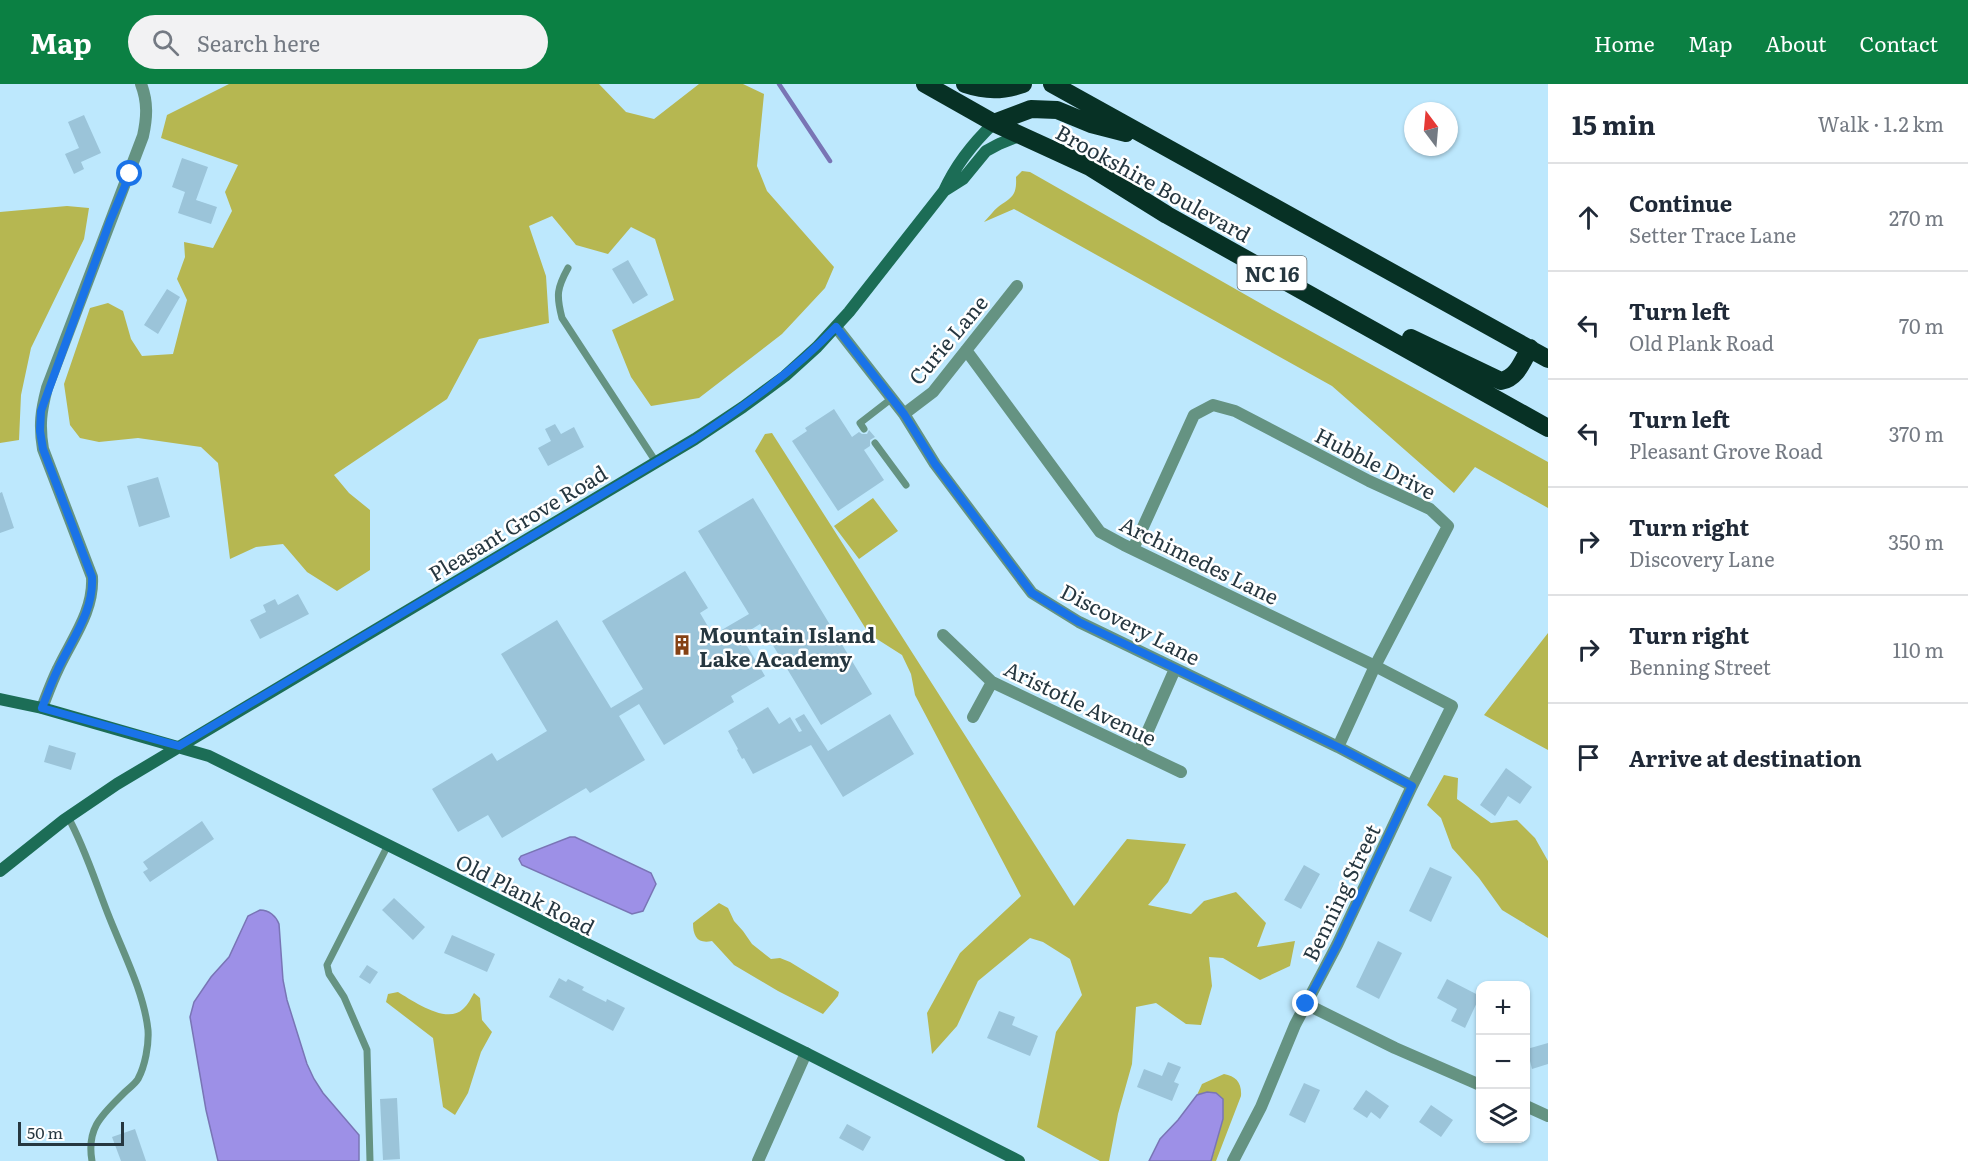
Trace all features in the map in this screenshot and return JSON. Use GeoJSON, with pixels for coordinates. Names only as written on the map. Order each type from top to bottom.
{"type":"FeatureCollection","features":[{"type":"Feature","properties":{"kind":"highway","name":"Brookshire Boulevard"},"geometry":{"type":"LineString","coordinates":[[925,84],[994,123],[1090,167],[1167,215],[1548,429]]}},
{"type":"Feature","properties":{"kind":"highway"},"geometry":{"type":"LineString","coordinates":[[965,84],[982,90],[995,90],[1023,84]]}},
{"type":"Feature","properties":{"kind":"highway","name":"Brookshire Boulevard"},"geometry":{"type":"LineString","coordinates":[[1052,84],[1548,359]]}},
{"type":"Feature","properties":{"kind":"highway"},"geometry":{"type":"LineString","coordinates":[[994,123],[1031,110],[1057,110],[1091,124],[1153,139]]}},
{"type":"Feature","properties":{"kind":"highway"},"geometry":{"type":"LineString","coordinates":[[1294,286],[1313,284],[1404,334],[1501,381],[1514,376],[1530,348]]}},
{"type":"Feature","properties":{"kind":"street"},"geometry":{"type":"LineString","coordinates":[[42,708],[58,669],[90,606],[93,591],[92,577],[43,449],[40,431],[41,411],[143,136],[147,116],[145,94],[141,84]]}},
{"type":"Feature","properties":{"kind":"street","name":"Pleasant Grove Road"},"geometry":{"type":"LineString","coordinates":[[0,871],[68,817],[179,746],[656,462],[743,407],[785,376],[836,327],[945,190],[953,171],[976,140],[994,123]]}},
{"type":"Feature","properties":{"kind":"street","name":"Pleasant Grove Road"},"geometry":{"type":"LineString","coordinates":[[945,190],[963,179],[987,151],[1021,135]]}},
{"type":"Feature","properties":{"kind":"street","name":"Curie Lane"},"geometry":{"type":"LineString","coordinates":[[904,414],[933,392],[1017,286]]}},
{"type":"Feature","properties":{"kind":"street","name":"Discovery Lane"},"geometry":{"type":"LineString","coordinates":[[836,327],[904,414],[935,464],[1032,593],[1079,622],[1338,747],[1412,786]]}},
{"type":"Feature","properties":{"kind":"street","name":"Archimedes Lane"},"geometry":{"type":"LineString","coordinates":[[966,350],[1100,532],[1452,706]]}},
{"type":"Feature","properties":{"kind":"street","name":"Hubble Drive"},"geometry":{"type":"LineString","coordinates":[[1133,549],[1194,415],[1214,405],[1235,411],[1369,481],[1430,509],[1448,526],[1375,666],[1338,747]]}},
{"type":"Feature","properties":{"kind":"street","name":"Aristotle Avenue"},"geometry":{"type":"LineString","coordinates":[[943,635],[992,682],[1181,772]]}},
{"type":"Feature","properties":{"kind":"street"},"geometry":{"type":"LineString","coordinates":[[1139,751],[1175,669]]}},
{"type":"Feature","properties":{"kind":"street"},"geometry":{"type":"LineString","coordinates":[[973,717],[992,682]]}},
{"type":"Feature","properties":{"kind":"street","name":"Old Plank Road"},"geometry":{"type":"LineString","coordinates":[[0,699],[42,708],[209,756],[1019,1161]]}},
{"type":"Feature","properties":{"kind":"street","name":"Benning Street"},"geometry":{"type":"LineString","coordinates":[[1233,1161],[1261,1107],[1295,1025],[1337,945],[1452,706]]}},
{"type":"Feature","properties":{"kind":"street"},"geometry":{"type":"LineString","coordinates":[[1306,1004],[1395,1048],[1476,1083]]}},
{"type":"Feature","properties":{"kind":"street"},"geometry":{"type":"LineString","coordinates":[[758,1161],[806,1053]]}},
{"type":"Feature","properties":{"kind":"street"},"geometry":{"type":"LineString","coordinates":[[1530,1108],[1548,1116]]}},
{"type":"Feature","properties":{"kind":"lane"},"geometry":{"type":"LineString","coordinates":[[568,268],[558,285],[557,301],[562,318],[656,462]]}},
{"type":"Feature","properties":{"kind":"lane"},"geometry":{"type":"LineString","coordinates":[[864,429],[860,423],[891,399]]}},
{"type":"Feature","properties":{"kind":"lane"},"geometry":{"type":"LineString","coordinates":[[875,443],[906,485]]}},
{"type":"Feature","properties":{"kind":"lane"},"geometry":{"type":"LineString","coordinates":[[68,817],[80,838],[130,969],[148,1029],[148,1046],[138,1079],[101,1116],[94,1127],[89,1146],[92,1161]]}},
{"type":"Feature","properties":{"kind":"lane"},"geometry":{"type":"LineString","coordinates":[[370,1161],[367,1050],[344,997],[329,974],[327,965],[388,845]]}},
{"type":"Feature","properties":{"kind":"shaded area"},"geometry":{"type":"Polygon","coordinates":[[[229,84],[599,84],[626,112],[654,119],[699,84],[743,84],[764,94],[757,166],[767,191],[834,267],[825,288],[782,334],[699,398],[651,406],[631,377],[612,330],[674,300],[655,239],[631,227],[608,254],[576,245],[552,216],[529,226],[546,276],[549,323],[479,339],[447,399],[334,475],[349,493],[370,510],[370,570],[337,591],[307,572],[283,544],[256,547],[230,559],[218,463],[201,447],[138,438],[99,442],[80,438],[70,425],[64,384],[90,308],[108,303],[123,311],[131,339],[142,356],[173,354],[187,300],[177,279],[185,257],[184,242],[213,248],[232,211],[225,192],[238,165],[161,138],[167,115],[229,84]]]}},
{"type":"Feature","properties":{"kind":"shaded area"},"geometry":{"type":"Polygon","coordinates":[[[1022,171],[1030,172],[1267,307],[1548,462],[1548,508],[1475,467],[1454,493],[1332,386],[1014,209],[984,222],[1013,195],[1016,188],[1016,177],[1022,171]]]}},
{"type":"Feature","properties":{"kind":"shaded area"},"geometry":{"type":"Polygon","coordinates":[[[67,206],[89,208],[84,239],[31,348],[21,395],[19,440],[0,443],[0,212],[67,206]]]}},
{"type":"Feature","properties":{"kind":"shaded area"},"geometry":{"type":"Polygon","coordinates":[[[772,433],[1074,906],[1127,839],[1186,844],[1168,882],[1148,905],[1191,914],[1204,901],[1236,892],[1266,923],[1257,947],[1295,941],[1290,966],[1260,980],[1223,958],[1209,957],[1212,986],[1201,1025],[1186,1024],[1156,1003],[1136,1007],[1132,1064],[1118,1114],[1109,1161],[1100,1161],[1037,1127],[1056,1032],[1082,995],[1070,959],[1043,942],[1030,938],[978,981],[957,1026],[932,1054],[927,1013],[960,953],[1021,896],[915,695],[911,674],[902,655],[869,634],[755,451],[765,434],[772,433]]]}},
{"type":"Feature","properties":{"kind":"shaded area"},"geometry":{"type":"Polygon","coordinates":[[[873,498],[898,531],[859,559],[834,526],[873,498]]]}},
{"type":"Feature","properties":{"kind":"shaded area"},"geometry":{"type":"Polygon","coordinates":[[[1548,633],[1548,750],[1484,715],[1548,633]]]}},
{"type":"Feature","properties":{"kind":"shaded area"},"geometry":{"type":"Polygon","coordinates":[[[1444,775],[1458,778],[1457,799],[1491,823],[1517,820],[1535,838],[1548,861],[1548,938],[1502,910],[1479,878],[1452,848],[1441,818],[1427,805],[1444,775]]]}},
{"type":"Feature","properties":{"kind":"shaded area"},"geometry":{"type":"Polygon","coordinates":[[[575,837],[651,873],[656,884],[643,911],[632,914],[522,865],[519,859],[521,856],[575,837]]]}},
{"type":"Feature","properties":{"kind":"shaded area"},"geometry":{"type":"Polygon","coordinates":[[[719,903],[728,908],[734,921],[752,944],[771,959],[780,958],[790,962],[839,992],[823,1014],[734,965],[712,941],[697,938],[693,923],[719,903]]]}},
{"type":"Feature","properties":{"kind":"shaded area"},"geometry":{"type":"Polygon","coordinates":[[[260,910],[272,914],[279,924],[283,980],[287,1000],[307,1064],[323,1093],[359,1135],[359,1161],[218,1161],[206,1110],[190,1017],[194,1002],[211,977],[229,957],[248,916],[260,910]]]}},
{"type":"Feature","properties":{"kind":"shaded area"},"geometry":{"type":"Polygon","coordinates":[[[398,992],[430,1010],[448,1014],[463,1009],[474,993],[480,998],[482,1020],[492,1032],[481,1052],[468,1093],[455,1115],[443,1107],[433,1038],[386,1002],[388,994],[398,992]]]}},
{"type":"Feature","properties":{"kind":"shaded area"},"geometry":{"type":"Polygon","coordinates":[[[1224,1074],[1232,1076],[1237,1081],[1241,1096],[1216,1161],[1211,1161],[1215,1149],[1207,1092],[1197,1095],[1202,1084],[1224,1074]]]}},
{"type":"Feature","properties":{"kind":"shaded area"},"geometry":{"type":"Polygon","coordinates":[[[1207,1092],[1216,1093],[1223,1099],[1223,1119],[1211,1161],[1149,1161],[1160,1139],[1197,1095],[1207,1092]]]}},
{"type":"Feature","properties":{"kind":"building"},"geometry":{"type":"Polygon","coordinates":[[[84,115],[101,153],[81,162],[84,169],[74,174],[65,154],[79,148],[68,122],[84,115]]]}},
{"type":"Feature","properties":{"kind":"building"},"geometry":{"type":"Polygon","coordinates":[[[182,158],[208,167],[196,200],[217,207],[211,224],[178,213],[185,192],[172,187],[182,158]]]}},
{"type":"Feature","properties":{"kind":"building"},"geometry":{"type":"Polygon","coordinates":[[[628,260],[648,295],[633,304],[612,269],[628,260]]]}},
{"type":"Feature","properties":{"kind":"building"},"geometry":{"type":"Polygon","coordinates":[[[167,289],[180,297],[158,334],[144,325],[167,289]]]}},
{"type":"Feature","properties":{"kind":"building"},"geometry":{"type":"Polygon","coordinates":[[[834,409],[852,437],[859,432],[867,434],[869,430],[875,437],[870,440],[870,446],[864,450],[884,480],[838,511],[792,441],[807,431],[805,428],[834,409]]]}},
{"type":"Feature","properties":{"kind":"building"},"geometry":{"type":"Polygon","coordinates":[[[555,424],[561,434],[574,427],[584,447],[548,466],[538,448],[551,441],[545,429],[555,424]]]}},
{"type":"Feature","properties":{"kind":"building"},"geometry":{"type":"Polygon","coordinates":[[[158,477],[170,517],[139,527],[127,486],[158,477]]]}},
{"type":"Feature","properties":{"kind":"building"},"geometry":{"type":"Polygon","coordinates":[[[2,492],[14,528],[0,533],[0,493],[2,492]]]}},
{"type":"Feature","properties":{"kind":"building","name":"Mountain Island Lake Academy"},"geometry":{"type":"Polygon","coordinates":[[[753,498],[872,694],[821,725],[760,624],[741,636],[765,676],[731,696],[734,702],[664,745],[639,704],[619,716],[645,760],[590,793],[586,788],[502,838],[488,815],[458,832],[432,789],[492,753],[497,761],[547,731],[501,654],[557,620],[611,708],[643,689],[602,621],[685,571],[708,608],[700,613],[713,635],[749,614],[698,531],[753,498]]]}},
{"type":"Feature","properties":{"kind":"building"},"geometry":{"type":"Polygon","coordinates":[[[298,594],[309,614],[260,639],[250,620],[266,612],[263,605],[275,599],[278,605],[298,594]]]}},
{"type":"Feature","properties":{"kind":"building"},"geometry":{"type":"Polygon","coordinates":[[[768,707],[779,724],[790,717],[799,732],[802,731],[795,719],[804,714],[828,751],[890,714],[914,754],[843,797],[811,745],[753,774],[744,758],[742,759],[728,731],[768,707]]]}},
{"type":"Feature","properties":{"kind":"building"},"geometry":{"type":"Polygon","coordinates":[[[49,745],[76,753],[71,770],[44,762],[49,745]]]}},
{"type":"Feature","properties":{"kind":"building"},"geometry":{"type":"Polygon","coordinates":[[[1506,768],[1532,787],[1520,804],[1508,796],[1495,816],[1480,805],[1506,768]]]}},
{"type":"Feature","properties":{"kind":"building"},"geometry":{"type":"Polygon","coordinates":[[[202,821],[214,839],[150,882],[143,872],[148,869],[143,862],[202,821]]]}},
{"type":"Feature","properties":{"kind":"building"},"geometry":{"type":"Polygon","coordinates":[[[1304,865],[1320,874],[1301,909],[1284,900],[1304,865]]]}},
{"type":"Feature","properties":{"kind":"building"},"geometry":{"type":"Polygon","coordinates":[[[1430,867],[1452,877],[1431,922],[1409,911],[1430,867]]]}},
{"type":"Feature","properties":{"kind":"building"},"geometry":{"type":"Polygon","coordinates":[[[394,898],[425,927],[413,940],[382,910],[394,898]]]}},
{"type":"Feature","properties":{"kind":"building"},"geometry":{"type":"Polygon","coordinates":[[[452,935],[495,954],[487,972],[444,953],[452,935]]]}},
{"type":"Feature","properties":{"kind":"building"},"geometry":{"type":"Polygon","coordinates":[[[1378,941],[1402,953],[1379,999],[1356,987],[1378,941]]]}},
{"type":"Feature","properties":{"kind":"building"},"geometry":{"type":"Polygon","coordinates":[[[367,965],[378,972],[370,984],[359,977],[367,965]]]}},
{"type":"Feature","properties":{"kind":"building"},"geometry":{"type":"Polygon","coordinates":[[[559,978],[566,982],[568,979],[584,987],[582,990],[606,1002],[607,999],[625,1008],[613,1031],[549,997],[559,978]]]}},
{"type":"Feature","properties":{"kind":"building"},"geometry":{"type":"Polygon","coordinates":[[[1447,979],[1476,994],[1476,1005],[1465,1028],[1451,1021],[1457,1009],[1437,998],[1447,979]]]}},
{"type":"Feature","properties":{"kind":"building"},"geometry":{"type":"Polygon","coordinates":[[[999,1011],[1015,1017],[1012,1025],[1038,1036],[1030,1056],[987,1038],[999,1011]]]}},
{"type":"Feature","properties":{"kind":"building"},"geometry":{"type":"Polygon","coordinates":[[[1548,1043],[1548,1064],[1532,1069],[1530,1048],[1548,1043]]]}},
{"type":"Feature","properties":{"kind":"building"},"geometry":{"type":"Polygon","coordinates":[[[1168,1062],[1181,1067],[1174,1082],[1179,1084],[1172,1101],[1137,1087],[1144,1069],[1162,1076],[1168,1062]]]}},
{"type":"Feature","properties":{"kind":"building"},"geometry":{"type":"Polygon","coordinates":[[[1304,1083],[1320,1090],[1305,1123],[1289,1115],[1304,1083]]]}},
{"type":"Feature","properties":{"kind":"building"},"geometry":{"type":"Polygon","coordinates":[[[1366,1090],[1389,1106],[1380,1119],[1371,1112],[1367,1118],[1353,1109],[1366,1090]]]}},
{"type":"Feature","properties":{"kind":"building"},"geometry":{"type":"Polygon","coordinates":[[[397,1098],[400,1159],[383,1160],[380,1099],[397,1098]]]}},
{"type":"Feature","properties":{"kind":"building"},"geometry":{"type":"Polygon","coordinates":[[[1431,1105],[1453,1120],[1441,1137],[1419,1122],[1431,1105]]]}},
{"type":"Feature","properties":{"kind":"building"},"geometry":{"type":"Polygon","coordinates":[[[847,1124],[871,1137],[863,1151],[839,1138],[847,1124]]]}},
{"type":"Feature","properties":{"kind":"building"},"geometry":{"type":"Polygon","coordinates":[[[135,1129],[146,1161],[121,1161],[112,1137],[135,1129]]]}},
{"type":"Feature","properties":{"kind":"waterway"},"geometry":{"type":"LineString","coordinates":[[779,84],[830,161]]}},
{"type":"Feature","properties":{"kind":"place","name":"Mountain Island Lake Academy"},"geometry":{"type":"Point","coordinates":[682,645]}},
{"type":"Feature","properties":{"kind":"route"},"geometry":{"type":"LineString","coordinates":[[130,174],[110,221],[41,411],[40,431],[43,449],[92,577],[93,591],[90,606],[58,669],[42,708],[179,746],[695,439],[785,376],[836,327],[904,414],[935,464],[1032,593],[1079,622],[1338,747],[1412,786],[1337,945],[1306,1004]]}}]}
